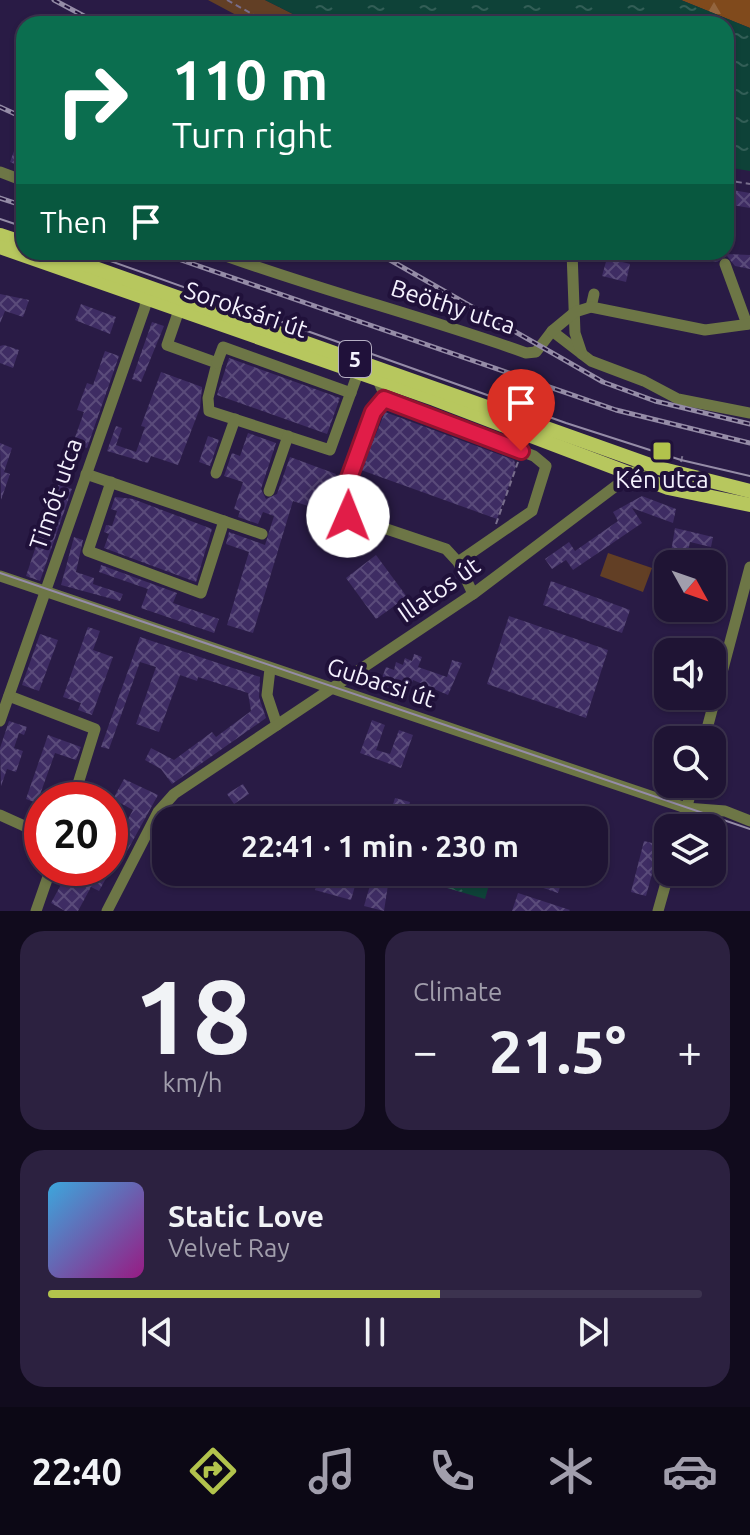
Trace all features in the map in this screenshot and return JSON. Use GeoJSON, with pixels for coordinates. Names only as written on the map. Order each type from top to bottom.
{"type":"FeatureCollection","features":[{"type":"Feature","properties":{"kind":"main road","name":"Soroksári út"},"geometry":{"type":"LineString","coordinates":[[37,260],[378,380],[625,477]]}},
{"type":"Feature","properties":{"kind":"main road","name":"Soroksári út"},"geometry":{"type":"LineString","coordinates":[[73,260],[659,468],[750,491]]}},
{"type":"Feature","properties":{"kind":"main road"},"geometry":{"type":"LineString","coordinates":[[625,477],[750,505]]}},
{"type":"Feature","properties":{"kind":"street","name":"Beöthy utca"},"geometry":{"type":"LineString","coordinates":[[236,260],[295,282],[468,332],[526,353],[536,352],[552,331]]}},
{"type":"Feature","properties":{"kind":"street"},"geometry":{"type":"LineString","coordinates":[[572,260],[575,333],[583,356]]}},
{"type":"Feature","properties":{"kind":"street"},"geometry":{"type":"LineString","coordinates":[[725,264],[748,324],[705,330],[591,307],[575,312],[552,331],[583,356],[678,399],[750,413]]}},
{"type":"Feature","properties":{"kind":"street"},"geometry":{"type":"LineString","coordinates":[[141,283],[147,299]]}},
{"type":"Feature","properties":{"kind":"street"},"geometry":{"type":"LineString","coordinates":[[591,307],[594,294]]}},
{"type":"Feature","properties":{"kind":"street","name":"Timót utca"},"geometry":{"type":"LineString","coordinates":[[0,721],[147,299]]}},
{"type":"Feature","properties":{"kind":"street"},"geometry":{"type":"LineString","coordinates":[[179,310],[167,345],[217,363]]}},
{"type":"Feature","properties":{"kind":"street"},"geometry":{"type":"LineString","coordinates":[[351,393],[223,347],[208,398],[209,411],[330,450],[351,393],[358,373]]}},
{"type":"Feature","properties":{"kind":"street"},"geometry":{"type":"LineString","coordinates":[[378,380],[384,399]]}},
{"type":"Feature","properties":{"kind":"street"},"geometry":{"type":"LineString","coordinates":[[384,399],[521,451],[546,466],[532,511],[458,562]]}},
{"type":"Feature","properties":{"kind":"street"},"geometry":{"type":"LineString","coordinates":[[384,399],[373,412],[342,497],[343,511],[348,516],[446,549],[458,562],[473,594]]}},
{"type":"Feature","properties":{"kind":"street"},"geometry":{"type":"LineString","coordinates":[[216,473],[235,419]]}},
{"type":"Feature","properties":{"kind":"street"},"geometry":{"type":"LineString","coordinates":[[269,491],[288,436]]}},
{"type":"Feature","properties":{"kind":"street"},"geometry":{"type":"LineString","coordinates":[[621,455],[625,477]]}},
{"type":"Feature","properties":{"kind":"street","name":"Illatos út"},"geometry":{"type":"LineString","coordinates":[[107,911],[165,803],[473,594],[625,477],[644,466],[659,468]]}},
{"type":"Feature","properties":{"kind":"street"},"geometry":{"type":"LineString","coordinates":[[86,474],[262,534]]}},
{"type":"Feature","properties":{"kind":"street"},"geometry":{"type":"LineString","coordinates":[[111,482],[88,551],[201,593],[224,521]]}},
{"type":"Feature","properties":{"kind":"street"},"geometry":{"type":"LineString","coordinates":[[708,726],[750,567]]}},
{"type":"Feature","properties":{"kind":"street","name":"Gubacsi út"},"geometry":{"type":"LineString","coordinates":[[0,576],[329,690],[686,808],[725,811],[750,821]]}},
{"type":"Feature","properties":{"kind":"street"},"geometry":{"type":"LineString","coordinates":[[270,669],[267,695],[277,725]]}},
{"type":"Feature","properties":{"kind":"street"},"geometry":{"type":"LineString","coordinates":[[9,696],[95,729],[79,782]]}},
{"type":"Feature","properties":{"kind":"street"},"geometry":{"type":"LineString","coordinates":[[684,814],[689,798]]}},
{"type":"Feature","properties":{"kind":"street"},"geometry":{"type":"LineString","coordinates":[[0,815],[24,826]]}},
{"type":"Feature","properties":{"kind":"street"},"geometry":{"type":"LineString","coordinates":[[36,911],[45,886]]}},
{"type":"Feature","properties":{"kind":"street"},"geometry":{"type":"LineString","coordinates":[[658,911],[665,886]]}},
{"type":"Feature","properties":{"kind":"path"},"geometry":{"type":"LineString","coordinates":[[227,0],[256,16]]}},
{"type":"Feature","properties":{"kind":"path"},"geometry":{"type":"LineString","coordinates":[[495,529],[521,451]]}},
{"type":"Feature","properties":{"kind":"path"},"geometry":{"type":"LineString","coordinates":[[680,464],[683,453]]}},
{"type":"Feature","properties":{"kind":"shaded area"},"geometry":{"type":"Polygon","coordinates":[[[208,0],[265,0],[297,16],[238,16],[208,0]]]}},
{"type":"Feature","properties":{"kind":"shaded area"},"geometry":{"type":"Polygon","coordinates":[[[608,553],[652,568],[643,592],[600,576],[608,553]]]}},
{"type":"Feature","properties":{"kind":"green space"},"geometry":{"type":"Polygon","coordinates":[[[681,0],[750,0],[750,28],[734,22],[734,16],[720,16],[681,0]]]}},
{"type":"Feature","properties":{"kind":"water"},"geometry":{"type":"Polygon","coordinates":[[[265,0],[681,0],[720,16],[297,16],[265,0]]]}},
{"type":"Feature","properties":{"kind":"water"},"geometry":{"type":"Polygon","coordinates":[[[734,22],[750,28],[750,171],[734,168],[734,22]]]}},
{"type":"Feature","properties":{"kind":"water"},"geometry":{"type":"Polygon","coordinates":[[[440,886],[489,886],[485,899],[440,886]]]}},
{"type":"Feature","properties":{"kind":"building"},"geometry":{"type":"Polygon","coordinates":[[[16,146],[16,165],[10,162],[16,146]]]}},
{"type":"Feature","properties":{"kind":"building"},"geometry":{"type":"Polygon","coordinates":[[[734,190],[750,193],[750,208],[734,205],[734,190]]]}},
{"type":"Feature","properties":{"kind":"building"},"geometry":{"type":"Polygon","coordinates":[[[734,254],[750,255],[750,269],[735,266],[730,260],[734,260],[734,254]]]}},
{"type":"Feature","properties":{"kind":"building"},"geometry":{"type":"Polygon","coordinates":[[[606,260],[630,264],[626,282],[602,276],[606,260]]]}},
{"type":"Feature","properties":{"kind":"building"},"geometry":{"type":"Polygon","coordinates":[[[0,294],[29,300],[23,317],[5,311],[0,323],[0,294]]]}},
{"type":"Feature","properties":{"kind":"building"},"geometry":{"type":"Polygon","coordinates":[[[81,304],[116,317],[110,334],[75,320],[81,304]]]}},
{"type":"Feature","properties":{"kind":"building"},"geometry":{"type":"Polygon","coordinates":[[[152,322],[164,326],[141,382],[132,379],[152,322]]]}},
{"type":"Feature","properties":{"kind":"building"},"geometry":{"type":"Polygon","coordinates":[[[0,346],[19,350],[13,368],[0,363],[0,346]]]}},
{"type":"Feature","properties":{"kind":"building"},"geometry":{"type":"Polygon","coordinates":[[[105,351],[119,356],[87,448],[73,443],[84,412],[77,410],[87,383],[93,385],[105,351]]]}},
{"type":"Feature","properties":{"kind":"building"},"geometry":{"type":"Polygon","coordinates":[[[229,358],[340,398],[327,434],[217,395],[229,358]]]}},
{"type":"Feature","properties":{"kind":"building"},"geometry":{"type":"Polygon","coordinates":[[[161,372],[202,387],[200,408],[178,465],[151,456],[148,463],[107,451],[116,426],[122,428],[116,445],[136,452],[145,427],[141,426],[161,372]]]}},
{"type":"Feature","properties":{"kind":"building"},"geometry":{"type":"Polygon","coordinates":[[[385,412],[514,460],[516,466],[497,519],[361,470],[385,412]]]}},
{"type":"Feature","properties":{"kind":"building"},"geometry":{"type":"Polygon","coordinates":[[[248,433],[276,443],[261,489],[266,499],[277,494],[290,457],[336,474],[323,511],[293,501],[253,633],[227,625],[249,552],[226,544],[229,532],[265,545],[274,516],[263,512],[258,524],[238,517],[240,511],[234,509],[243,482],[224,476],[232,453],[240,456],[248,433]]]}},
{"type":"Feature","properties":{"kind":"building"},"geometry":{"type":"Polygon","coordinates":[[[208,436],[219,440],[210,466],[199,462],[208,436]]]}},
{"type":"Feature","properties":{"kind":"building"},"geometry":{"type":"Polygon","coordinates":[[[0,443],[12,448],[4,472],[10,474],[1,500],[0,443]]]}},
{"type":"Feature","properties":{"kind":"building"},"geometry":{"type":"Polygon","coordinates":[[[58,484],[72,489],[40,581],[26,576],[36,546],[30,544],[40,516],[46,518],[58,484]]]}},
{"type":"Feature","properties":{"kind":"building"},"geometry":{"type":"Polygon","coordinates":[[[642,496],[676,509],[673,523],[632,508],[642,523],[573,570],[566,560],[552,569],[545,559],[569,542],[575,551],[618,521],[613,512],[642,496]]]}},
{"type":"Feature","properties":{"kind":"building"},"geometry":{"type":"Polygon","coordinates":[[[115,497],[133,499],[212,529],[196,582],[104,548],[109,534],[104,532],[106,525],[112,526],[117,511],[111,509],[115,497]]]}},
{"type":"Feature","properties":{"kind":"building"},"geometry":{"type":"Polygon","coordinates":[[[675,528],[713,537],[711,547],[690,542],[688,550],[671,550],[675,528]]]}},
{"type":"Feature","properties":{"kind":"building"},"geometry":{"type":"Polygon","coordinates":[[[74,537],[83,540],[76,572],[94,578],[93,584],[123,594],[120,601],[61,585],[74,537]]]}},
{"type":"Feature","properties":{"kind":"building"},"geometry":{"type":"Polygon","coordinates":[[[376,555],[407,597],[376,619],[346,578],[376,555]]]}},
{"type":"Feature","properties":{"kind":"building"},"geometry":{"type":"Polygon","coordinates":[[[101,565],[177,593],[173,603],[219,619],[214,633],[141,608],[148,589],[99,572],[101,565]]]}},
{"type":"Feature","properties":{"kind":"building"},"geometry":{"type":"Polygon","coordinates":[[[551,581],[630,610],[622,633],[543,605],[551,581]]]}},
{"type":"Feature","properties":{"kind":"building"},"geometry":{"type":"Polygon","coordinates":[[[509,616],[608,650],[586,718],[487,684],[509,616]]]}},
{"type":"Feature","properties":{"kind":"building"},"geometry":{"type":"Polygon","coordinates":[[[88,627],[100,631],[93,650],[113,657],[92,715],[78,710],[81,703],[63,697],[88,627]]]}},
{"type":"Feature","properties":{"kind":"building"},"geometry":{"type":"Polygon","coordinates":[[[40,634],[58,640],[39,691],[22,685],[40,634]]]}},
{"type":"Feature","properties":{"kind":"building"},"geometry":{"type":"Polygon","coordinates":[[[140,637],[260,677],[259,697],[266,718],[172,784],[161,769],[145,760],[151,748],[174,760],[212,732],[216,737],[251,711],[248,693],[198,677],[197,681],[180,675],[159,732],[136,724],[156,667],[140,662],[109,749],[101,747],[140,637]]]}},
{"type":"Feature","properties":{"kind":"building"},"geometry":{"type":"Polygon","coordinates":[[[414,654],[422,657],[418,667],[447,677],[452,660],[462,663],[448,695],[413,680],[406,699],[378,689],[386,667],[394,670],[396,662],[403,665],[405,658],[412,661],[414,654]]]}},
{"type":"Feature","properties":{"kind":"building"},"geometry":{"type":"Polygon","coordinates":[[[372,720],[385,725],[376,750],[390,754],[399,730],[413,735],[401,768],[360,753],[372,720]]]}},
{"type":"Feature","properties":{"kind":"building"},"geometry":{"type":"Polygon","coordinates":[[[9,721],[27,727],[24,735],[19,733],[14,748],[23,751],[16,772],[7,769],[1,786],[0,748],[9,721]]]}},
{"type":"Feature","properties":{"kind":"building"},"geometry":{"type":"Polygon","coordinates":[[[48,735],[81,747],[76,760],[55,753],[45,782],[32,782],[48,735]]]}},
{"type":"Feature","properties":{"kind":"building"},"geometry":{"type":"Polygon","coordinates":[[[124,779],[158,795],[128,849],[128,819],[133,810],[128,807],[128,782],[122,782],[124,779]]]}},
{"type":"Feature","properties":{"kind":"building"},"geometry":{"type":"Polygon","coordinates":[[[243,784],[249,794],[234,804],[227,794],[243,784]]]}},
{"type":"Feature","properties":{"kind":"building"},"geometry":{"type":"Polygon","coordinates":[[[395,798],[410,802],[409,806],[392,806],[395,798]]]}},
{"type":"Feature","properties":{"kind":"building"},"geometry":{"type":"Polygon","coordinates":[[[644,841],[654,844],[654,867],[646,896],[631,892],[644,841]]]}},
{"type":"Feature","properties":{"kind":"building"},"geometry":{"type":"Polygon","coordinates":[[[60,886],[102,886],[99,891],[91,887],[78,911],[65,911],[51,903],[60,886]]]}},
{"type":"Feature","properties":{"kind":"building"},"geometry":{"type":"Polygon","coordinates":[[[316,886],[355,886],[351,900],[315,890],[316,886]]]}},
{"type":"Feature","properties":{"kind":"building"},"geometry":{"type":"Polygon","coordinates":[[[370,886],[388,886],[384,911],[364,906],[370,886]]]}},
{"type":"Feature","properties":{"kind":"building"},"geometry":{"type":"Polygon","coordinates":[[[538,886],[560,886],[558,893],[538,886]]]}},
{"type":"Feature","properties":{"kind":"building"},"geometry":{"type":"Polygon","coordinates":[[[518,893],[570,910],[512,911],[518,893]]]}},
{"type":"Feature","properties":{"kind":"tram line"},"geometry":{"type":"LineString","coordinates":[[0,219],[16,224]]}},
{"type":"Feature","properties":{"kind":"tram line"},"geometry":{"type":"LineString","coordinates":[[108,260],[566,423],[681,460],[750,476]]}},
{"type":"Feature","properties":{"kind":"tram line"},"geometry":{"type":"LineString","coordinates":[[0,573],[750,829]]}},
{"type":"Feature","properties":{"kind":"railway"},"geometry":{"type":"LineString","coordinates":[[54,0],[84,16]]}},
{"type":"Feature","properties":{"kind":"railway"},"geometry":{"type":"LineString","coordinates":[[0,107],[16,114]]}},
{"type":"Feature","properties":{"kind":"railway"},"geometry":{"type":"LineString","coordinates":[[0,198],[16,203]]}},
{"type":"Feature","properties":{"kind":"railway"},"geometry":{"type":"LineString","coordinates":[[181,260],[616,410],[750,443]]}},
{"type":"Feature","properties":{"kind":"railway"},"geometry":{"type":"LineString","coordinates":[[390,260],[603,382],[655,401],[750,424]]}},
{"type":"Feature","properties":{"kind":"place","name":"Kén utca"},"geometry":{"type":"Point","coordinates":[662,451]}},
{"type":"Feature","properties":{"kind":"route"},"geometry":{"type":"LineString","coordinates":[[348,516],[343,511],[342,497],[373,412],[384,399],[398,407],[521,451]]}}]}
